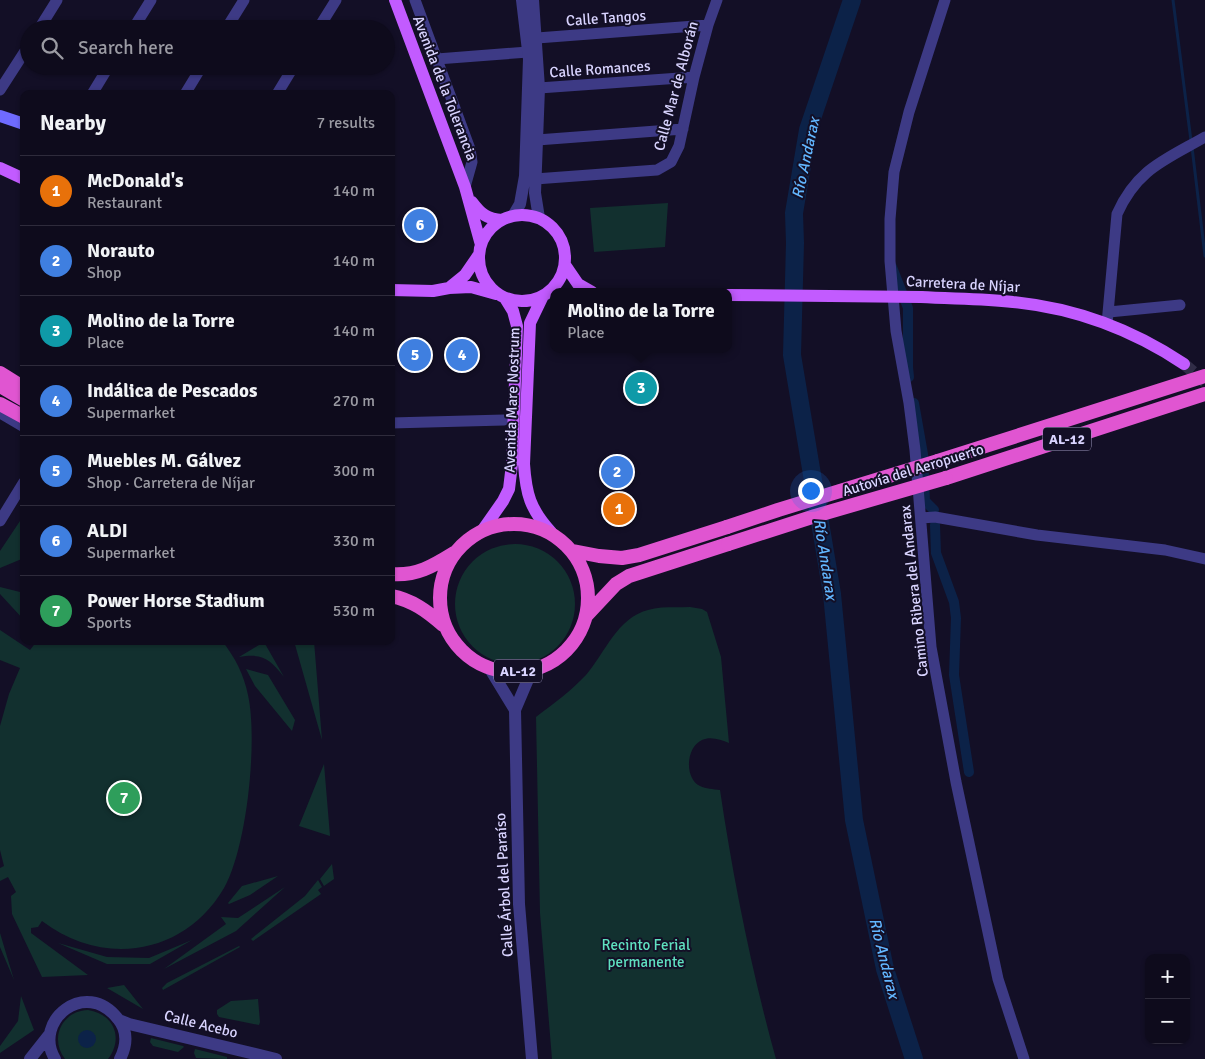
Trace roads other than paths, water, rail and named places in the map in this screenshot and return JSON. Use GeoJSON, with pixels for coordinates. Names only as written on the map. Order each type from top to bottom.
{"type":"FeatureCollection","features":[{"type":"Feature","properties":{"kind":"highway"},"geometry":{"type":"LineString","coordinates":[[0,373],[20,386]]}},
{"type":"Feature","properties":{"kind":"highway","name":"Autovía del Aeropuerto"},"geometry":{"type":"LineString","coordinates":[[574,551],[622,558],[639,555],[1205,376]]}},
{"type":"Feature","properties":{"kind":"highway"},"geometry":{"type":"LineString","coordinates":[[0,386],[20,398]]}},
{"type":"Feature","properties":{"kind":"highway","name":"Autovía del Aeropuerto"},"geometry":{"type":"LineString","coordinates":[[586,616],[616,584],[629,576],[816,516],[946,478],[1205,394]]}},
{"type":"Feature","properties":{"kind":"highway"},"geometry":{"type":"LineString","coordinates":[[0,404],[20,415]]}},
{"type":"Feature","properties":{"kind":"highway","name":"AL-12"},"geometry":{"type":"LineString","coordinates":[[395,574],[409,574],[429,568],[456,551],[482,531],[499,526],[517,524],[534,526],[551,532],[574,551],[582,567],[587,596],[586,616],[579,633],[562,653],[547,664],[532,670],[513,672],[490,669],[479,664],[456,644],[443,625],[424,609],[403,598],[395,597]]}},
{"type":"Feature","properties":{"kind":"highway","name":"AL-12"},"geometry":{"type":"LineString","coordinates":[[443,625],[440,591],[444,572],[456,551]]}},
{"type":"Feature","properties":{"kind":"main road","name":"Avenida de la Tolerancia"},"geometry":{"type":"LineString","coordinates":[[395,0],[467,192],[479,250]]}},
{"type":"Feature","properties":{"kind":"main road"},"geometry":{"type":"LineString","coordinates":[[0,116],[20,123]]}},
{"type":"Feature","properties":{"kind":"main road"},"geometry":{"type":"LineString","coordinates":[[0,168],[20,178]]}},
{"type":"Feature","properties":{"kind":"main road","name":"Avenida de la Tolerancia"},"geometry":{"type":"LineString","coordinates":[[467,192],[480,213],[491,219],[507,218]]}},
{"type":"Feature","properties":{"kind":"main road"},"geometry":{"type":"LineString","coordinates":[[449,288],[466,275],[485,235],[493,226],[507,218],[526,215],[539,218],[552,226],[560,237],[565,251],[565,265],[553,288]]}},
{"type":"Feature","properties":{"kind":"main road"},"geometry":{"type":"LineString","coordinates":[[479,250],[480,271],[485,281],[502,296]]}},
{"type":"Feature","properties":{"kind":"main road"},"geometry":{"type":"LineString","coordinates":[[565,265],[578,284],[585,288]]}},
{"type":"Feature","properties":{"kind":"main road"},"geometry":{"type":"LineString","coordinates":[[395,290],[433,291],[471,286],[518,301],[531,300],[548,294]]}},
{"type":"Feature","properties":{"kind":"main road","name":"Avenida Mare Nostrum"},"geometry":{"type":"LineString","coordinates":[[548,294],[530,323],[524,464],[529,500],[541,521],[551,532]]}},
{"type":"Feature","properties":{"kind":"main road","name":"Carretera de Níjar"},"geometry":{"type":"LineString","coordinates":[[732,295],[921,298],[1038,305],[1108,318],[1184,364]]}},
{"type":"Feature","properties":{"kind":"main road","name":"Avenida Mare Nostrum"},"geometry":{"type":"LineString","coordinates":[[482,531],[503,501],[509,488],[512,464],[517,326],[512,311],[502,296]]}},
{"type":"Feature","properties":{"kind":"street"},"geometry":{"type":"LineString","coordinates":[[45,20],[57,0]]}},
{"type":"Feature","properties":{"kind":"street"},"geometry":{"type":"LineString","coordinates":[[139,20],[151,0]]}},
{"type":"Feature","properties":{"kind":"street"},"geometry":{"type":"LineString","coordinates":[[232,20],[244,0]]}},
{"type":"Feature","properties":{"kind":"street"},"geometry":{"type":"LineString","coordinates":[[324,20],[336,0]]}},
{"type":"Feature","properties":{"kind":"street","name":"Avenida de la Tolerancia"},"geometry":{"type":"LineString","coordinates":[[415,0],[470,149],[472,162],[467,192]]}},
{"type":"Feature","properties":{"kind":"street"},"geometry":{"type":"LineString","coordinates":[[507,218],[520,204],[525,176],[529,77],[522,0]]}},
{"type":"Feature","properties":{"kind":"street"},"geometry":{"type":"LineString","coordinates":[[533,0],[539,88],[535,179],[539,218]]}},
{"type":"Feature","properties":{"kind":"street","name":"Calle Mar de Alborán"},"geometry":{"type":"LineString","coordinates":[[535,179],[657,170],[671,162],[679,146],[694,77],[717,0]]}},
{"type":"Feature","properties":{"kind":"street","name":"Camino Ribera del Andarax"},"geometry":{"type":"LineString","coordinates":[[945,0],[909,112],[894,172],[890,219],[890,261],[896,331],[909,403],[921,518],[924,576],[931,646],[956,782],[998,979],[1024,1059]]}},
{"type":"Feature","properties":{"kind":"street","name":"Calle Tangos"},"geometry":{"type":"LineString","coordinates":[[537,38],[708,25]]}},
{"type":"Feature","properties":{"kind":"street"},"geometry":{"type":"LineString","coordinates":[[437,59],[528,52]]}},
{"type":"Feature","properties":{"kind":"street"},"geometry":{"type":"LineString","coordinates":[[0,90],[20,59]]}},
{"type":"Feature","properties":{"kind":"street"},"geometry":{"type":"LineString","coordinates":[[94,90],[104,75]]}},
{"type":"Feature","properties":{"kind":"street"},"geometry":{"type":"LineString","coordinates":[[187,90],[197,75]]}},
{"type":"Feature","properties":{"kind":"street"},"geometry":{"type":"LineString","coordinates":[[279,90],[289,75]]}},
{"type":"Feature","properties":{"kind":"street","name":"Calle Romances"},"geometry":{"type":"LineString","coordinates":[[539,88],[694,77]]}},
{"type":"Feature","properties":{"kind":"street"},"geometry":{"type":"LineString","coordinates":[[536,140],[683,129]]}},
{"type":"Feature","properties":{"kind":"street"},"geometry":{"type":"LineString","coordinates":[[1180,305],[1108,318],[1117,214],[1123,200],[1137,180],[1152,166],[1204,137]]}},
{"type":"Feature","properties":{"kind":"street"},"geometry":{"type":"LineString","coordinates":[[0,413],[20,425]]}},
{"type":"Feature","properties":{"kind":"street"},"geometry":{"type":"LineString","coordinates":[[395,423],[504,420]]}},
{"type":"Feature","properties":{"kind":"street"},"geometry":{"type":"LineString","coordinates":[[0,521],[20,488]]}},
{"type":"Feature","properties":{"kind":"street"},"geometry":{"type":"LineString","coordinates":[[921,518],[935,517],[1037,535],[1165,550],[1205,559]]}},
{"type":"Feature","properties":{"kind":"street"},"geometry":{"type":"LineString","coordinates":[[490,669],[515,710]]}},
{"type":"Feature","properties":{"kind":"street"},"geometry":{"type":"LineString","coordinates":[[515,710],[532,670]]}},
{"type":"Feature","properties":{"kind":"street","name":"Calle Árbol del Paraíso"},"geometry":{"type":"LineString","coordinates":[[515,710],[519,904],[532,1059]]}},
{"type":"Feature","properties":{"kind":"street"},"geometry":{"type":"LineString","coordinates":[[30,1059],[49,1035],[54,1022],[64,1010],[79,1002],[91,1002],[105,1006],[123,1025],[126,1037],[120,1059]]}},
{"type":"Feature","properties":{"kind":"street","name":"Calle Acebo"},"geometry":{"type":"LineString","coordinates":[[119,1020],[276,1059]]}},
{"type":"Feature","properties":{"kind":"street"},"geometry":{"type":"LineString","coordinates":[[49,1035],[50,1048],[55,1059]]}},
{"type":"Feature","properties":{"kind":"water"},"geometry":{"type":"Polygon","coordinates":[[[83,1030],[91,1030],[96,1035],[94,1046],[83,1048],[78,1043],[78,1035],[83,1030]]]}},
{"type":"Feature","properties":{"kind":"waterway","name":"Río Andarax"},"geometry":{"type":"LineString","coordinates":[[852,0],[808,130],[794,213],[792,355],[832,594],[854,820],[885,969],[914,1059]]}},
{"type":"Feature","properties":{"kind":"waterway"},"geometry":{"type":"LineString","coordinates":[[1173,0],[1191,141]]}},
{"type":"Feature","properties":{"kind":"waterway"},"geometry":{"type":"LineString","coordinates":[[1192,147],[1205,256]]}},
{"type":"Feature","properties":{"kind":"waterway"},"geometry":{"type":"LineString","coordinates":[[892,267],[908,308],[909,377]]}},
{"type":"Feature","properties":{"kind":"waterway"},"geometry":{"type":"LineString","coordinates":[[914,403],[923,454],[925,501],[934,510]]}},
{"type":"Feature","properties":{"kind":"waterway"},"geometry":{"type":"LineString","coordinates":[[935,525],[936,553],[954,602],[956,618],[954,675],[969,772]]}},
{"type":"Feature","properties":{"kind":"tunnel"},"geometry":{"type":"LineString","coordinates":[[1184,364],[1205,382]]}},
{"type":"Feature","properties":{"kind":"place","name":"ALDI"},"geometry":{"type":"Point","coordinates":[420,225]}},
{"type":"Feature","properties":{"kind":"place","name":"Muebles M. Gálvez"},"geometry":{"type":"Point","coordinates":[415,355]}},
{"type":"Feature","properties":{"kind":"place","name":"Indálica de Pescados"},"geometry":{"type":"Point","coordinates":[462,355]}},
{"type":"Feature","properties":{"kind":"place","name":"Molino de la Torre"},"geometry":{"type":"Point","coordinates":[641,388]}},
{"type":"Feature","properties":{"kind":"place","name":"Norauto"},"geometry":{"type":"Point","coordinates":[617,472]}},
{"type":"Feature","properties":{"kind":"place","name":"McDonald's"},"geometry":{"type":"Point","coordinates":[619,509]}},
{"type":"Feature","properties":{"kind":"place","name":"Power Horse Stadium"},"geometry":{"type":"Point","coordinates":[124,798]}},
{"type":"Feature","properties":{"kind":"park label","name":"Recinto Ferial permanente"},"geometry":{"type":"Point","coordinates":[646,954]}}]}
